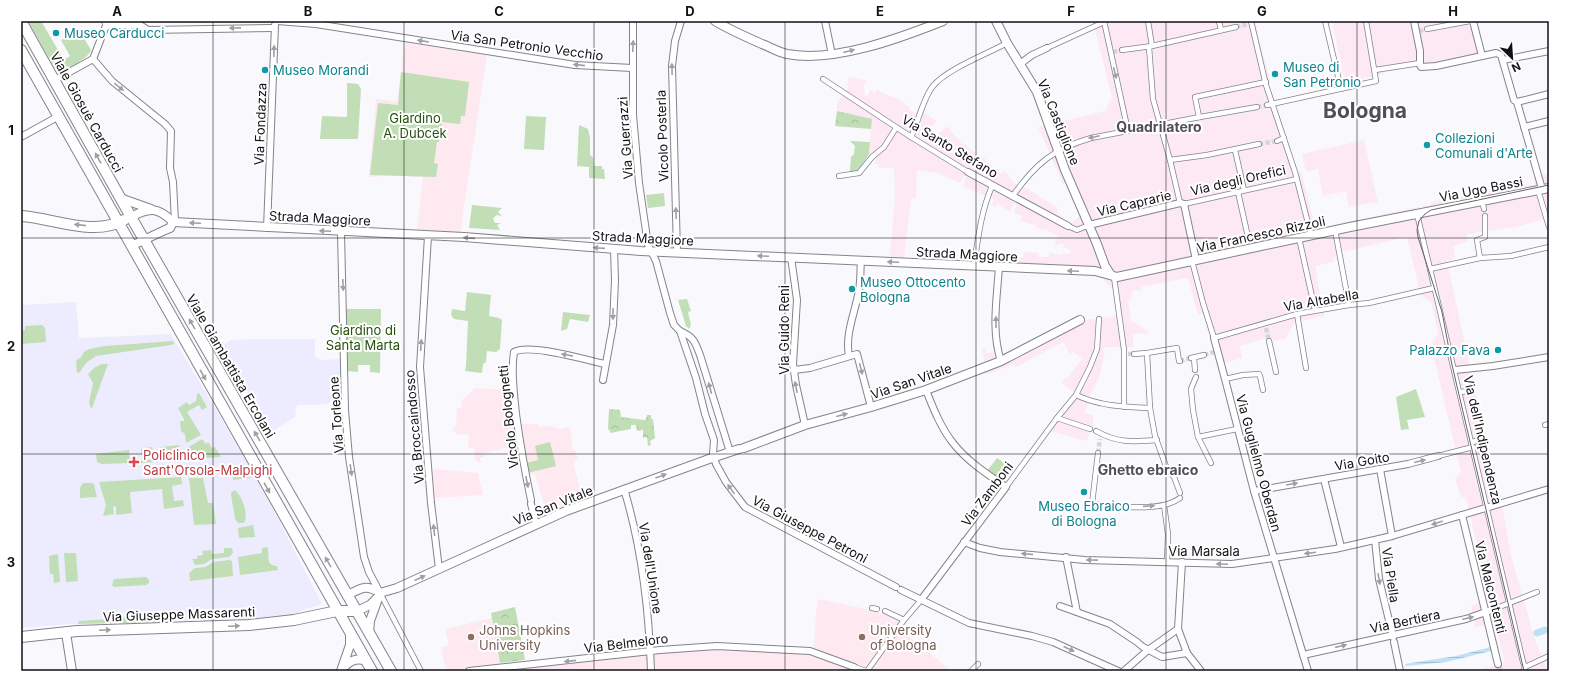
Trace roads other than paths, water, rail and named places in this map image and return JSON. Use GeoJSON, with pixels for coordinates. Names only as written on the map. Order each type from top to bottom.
{"type":"FeatureCollection","features":[{"type":"Feature","properties":{"kind":"main road","name":"Viale Giosuè Carducci"},"geometry":{"type":"LineString","coordinates":[[21,21],[131,217]]}},
{"type":"Feature","properties":{"kind":"main road","name":"Viale Giosuè Carducci"},"geometry":{"type":"LineString","coordinates":[[21,50],[118,223]]}},
{"type":"Feature","properties":{"kind":"main road"},"geometry":{"type":"LineString","coordinates":[[42,87],[55,80]]}},
{"type":"Feature","properties":{"kind":"main road"},"geometry":{"type":"LineString","coordinates":[[99,188],[111,181]]}},
{"type":"Feature","properties":{"kind":"main road"},"geometry":{"type":"LineString","coordinates":[[21,216],[94,227],[110,226],[131,217]]}},
{"type":"Feature","properties":{"kind":"main road","name":"Viale Giambattista Ercolani"},"geometry":{"type":"LineString","coordinates":[[131,217],[391,671]]}},
{"type":"Feature","properties":{"kind":"main road"},"geometry":{"type":"LineString","coordinates":[[118,223],[372,671]]}},
{"type":"Feature","properties":{"kind":"main road"},"geometry":{"type":"LineString","coordinates":[[337,611],[348,595]]}},
{"type":"Feature","properties":{"kind":"main road","name":"Via Giuseppe Massarenti"},"geometry":{"type":"LineString","coordinates":[[21,637],[77,631],[249,625],[294,620],[337,611],[357,611]]}},
{"type":"Feature","properties":{"kind":"street","name":"Via Guerrazzi"},"geometry":{"type":"LineString","coordinates":[[633,21],[633,115],[638,170],[648,245],[656,261],[674,325],[680,331]]}},
{"type":"Feature","properties":{"kind":"street","name":"Vicolo Posterla"},"geometry":{"type":"LineString","coordinates":[[677,252],[672,66],[675,41],[681,21]]}},
{"type":"Feature","properties":{"kind":"street"},"geometry":{"type":"LineString","coordinates":[[715,21],[731,30],[782,53],[813,56],[832,55],[898,37],[943,21]]}},
{"type":"Feature","properties":{"kind":"street"},"geometry":{"type":"LineString","coordinates":[[825,21],[832,55]]}},
{"type":"Feature","properties":{"kind":"street","name":"Via Castiglione"},"geometry":{"type":"LineString","coordinates":[[996,21],[1007,43],[1036,92],[1065,170],[1105,266],[1113,276]]}},
{"type":"Feature","properties":{"kind":"street"},"geometry":{"type":"LineString","coordinates":[[1020,64],[1032,55],[1104,21],[1128,131]]}},
{"type":"Feature","properties":{"kind":"street"},"geometry":{"type":"LineString","coordinates":[[1148,21],[1152,92],[1182,204],[1194,261]]}},
{"type":"Feature","properties":{"kind":"street"},"geometry":{"type":"LineString","coordinates":[[1219,21],[1221,30]]}},
{"type":"Feature","properties":{"kind":"street"},"geometry":{"type":"LineString","coordinates":[[1325,21],[1341,89]]}},
{"type":"Feature","properties":{"kind":"street"},"geometry":{"type":"LineString","coordinates":[[1267,105],[1376,81],[1366,21]]}},
{"type":"Feature","properties":{"kind":"street"},"geometry":{"type":"LineString","coordinates":[[1414,21],[1418,31],[1420,66],[1423,68],[1496,53],[1501,55],[1514,100],[1517,102],[1543,189],[1549,227]]}},
{"type":"Feature","properties":{"kind":"street"},"geometry":{"type":"LineString","coordinates":[[1427,29],[1470,21]]}},
{"type":"Feature","properties":{"kind":"street"},"geometry":{"type":"LineString","coordinates":[[1473,21],[1480,56]]}},
{"type":"Feature","properties":{"kind":"street"},"geometry":{"type":"LineString","coordinates":[[1250,23],[1266,83],[1297,179],[1311,235]]}},
{"type":"Feature","properties":{"kind":"street","name":"Via San Petronio Vecchio"},"geometry":{"type":"LineString","coordinates":[[105,24],[140,24],[148,30],[275,24],[316,24],[575,65],[632,68]]}},
{"type":"Feature","properties":{"kind":"street"},"geometry":{"type":"LineString","coordinates":[[55,80],[93,58],[105,24]]}},
{"type":"Feature","properties":{"kind":"street","name":"Via Fondazza"},"geometry":{"type":"LineString","coordinates":[[267,228],[275,24]]}},
{"type":"Feature","properties":{"kind":"street"},"geometry":{"type":"LineString","coordinates":[[1122,50],[1150,47],[1236,27]]}},
{"type":"Feature","properties":{"kind":"street"},"geometry":{"type":"LineString","coordinates":[[911,137],[933,86],[942,78],[954,71],[1007,43]]}},
{"type":"Feature","properties":{"kind":"street"},"geometry":{"type":"LineString","coordinates":[[1503,60],[1549,51]]}},
{"type":"Feature","properties":{"kind":"street"},"geometry":{"type":"LineString","coordinates":[[93,58],[112,81],[165,124],[171,131],[170,168],[173,182],[174,222],[170,228],[131,246]]}},
{"type":"Feature","properties":{"kind":"street"},"geometry":{"type":"LineString","coordinates":[[1375,73],[1420,63]]}},
{"type":"Feature","properties":{"kind":"street","name":"Via Santo Stefano"},"geometry":{"type":"LineString","coordinates":[[823,79],[896,128],[968,172],[1068,226]]}},
{"type":"Feature","properties":{"kind":"street"},"geometry":{"type":"LineString","coordinates":[[1199,117],[1195,98],[1266,83]]}},
{"type":"Feature","properties":{"kind":"street"},"geometry":{"type":"LineString","coordinates":[[1517,102],[1549,94]]}},
{"type":"Feature","properties":{"kind":"street"},"geometry":{"type":"LineString","coordinates":[[1012,197],[1033,170],[1058,150],[1091,138],[1199,117],[1257,108]]}},
{"type":"Feature","properties":{"kind":"street","name":"Viale Giosuè Carducci"},"geometry":{"type":"LineString","coordinates":[[21,137],[59,116]]}},
{"type":"Feature","properties":{"kind":"street"},"geometry":{"type":"LineString","coordinates":[[1524,127],[1549,120]]}},
{"type":"Feature","properties":{"kind":"street"},"geometry":{"type":"LineString","coordinates":[[839,176],[859,173],[872,157],[884,147],[896,128]]}},
{"type":"Feature","properties":{"kind":"street"},"geometry":{"type":"LineString","coordinates":[[1277,141],[1284,138]]}},
{"type":"Feature","properties":{"kind":"street"},"geometry":{"type":"LineString","coordinates":[[1170,160],[1235,150],[1259,144]]}},
{"type":"Feature","properties":{"kind":"street"},"geometry":{"type":"LineString","coordinates":[[1235,150],[1244,190]]}},
{"type":"Feature","properties":{"kind":"street","name":"Via degli Orefici"},"geometry":{"type":"LineString","coordinates":[[1182,204],[1297,179]]}},
{"type":"Feature","properties":{"kind":"street"},"geometry":{"type":"LineString","coordinates":[[974,266],[984,204],[992,186]]}},
{"type":"Feature","properties":{"kind":"street","name":"Via Ugo Bassi"},"geometry":{"type":"LineString","coordinates":[[1417,214],[1483,205],[1543,189]]}},
{"type":"Feature","properties":{"kind":"street"},"geometry":{"type":"LineString","coordinates":[[1238,192],[1248,237]]}},
{"type":"Feature","properties":{"kind":"street"},"geometry":{"type":"LineString","coordinates":[[120,198],[153,209],[166,215],[174,222]]}},
{"type":"Feature","properties":{"kind":"street","name":"Via Caprarie"},"geometry":{"type":"LineString","coordinates":[[1089,225],[1182,204]]}},
{"type":"Feature","properties":{"kind":"street"},"geometry":{"type":"LineString","coordinates":[[131,217],[142,211],[153,209]]}},
{"type":"Feature","properties":{"kind":"street","name":"Via Francesco Rizzoli"},"geometry":{"type":"LineString","coordinates":[[1113,276],[1117,277],[1311,235],[1417,214]]}},
{"type":"Feature","properties":{"kind":"street","name":"Via dell'Indipendenza"},"geometry":{"type":"LineString","coordinates":[[1417,214],[1473,444],[1524,669]]}},
{"type":"Feature","properties":{"kind":"street"},"geometry":{"type":"LineString","coordinates":[[1480,258],[1477,240],[1485,237],[1485,216]]}},
{"type":"Feature","properties":{"kind":"street","name":"Strada Maggiore"},"geometry":{"type":"LineString","coordinates":[[174,222],[428,236],[614,249],[1096,271],[1113,276]]}},
{"type":"Feature","properties":{"kind":"street"},"geometry":{"type":"LineString","coordinates":[[1068,226],[1077,230],[1089,225]]}},
{"type":"Feature","properties":{"kind":"street"},"geometry":{"type":"LineString","coordinates":[[1335,230],[1349,305]]}},
{"type":"Feature","properties":{"kind":"street","name":"Via Torleone"},"geometry":{"type":"LineString","coordinates":[[341,232],[344,399],[349,457],[364,557],[379,595]]}},
{"type":"Feature","properties":{"kind":"street","name":"Via Broccaindosso"},"geometry":{"type":"LineString","coordinates":[[428,236],[420,367],[431,502],[439,569]]}},
{"type":"Feature","properties":{"kind":"street"},"geometry":{"type":"LineString","coordinates":[[1298,238],[1315,310]]}},
{"type":"Feature","properties":{"kind":"street"},"geometry":{"type":"LineString","coordinates":[[1430,269],[1480,258],[1507,257],[1549,247]]}},
{"type":"Feature","properties":{"kind":"street"},"geometry":{"type":"LineString","coordinates":[[603,380],[613,325],[615,275],[614,249]]}},
{"type":"Feature","properties":{"kind":"street","name":"Via Guido Reni"},"geometry":{"type":"LineString","coordinates":[[791,257],[797,300],[794,340],[794,370],[805,425]]}},
{"type":"Feature","properties":{"kind":"street"},"geometry":{"type":"LineString","coordinates":[[849,356],[848,348],[851,319],[858,296],[861,261]]}},
{"type":"Feature","properties":{"kind":"street","name":"Via Guglielmo Oberdan"},"geometry":{"type":"LineString","coordinates":[[1194,261],[1214,338],[1216,352],[1226,379],[1254,491],[1308,671]]}},
{"type":"Feature","properties":{"kind":"street"},"geometry":{"type":"LineString","coordinates":[[998,267],[996,336],[1001,361]]}},
{"type":"Feature","properties":{"kind":"street"},"geometry":{"type":"LineString","coordinates":[[1113,276],[1126,354],[1124,407]]}},
{"type":"Feature","properties":{"kind":"street","name":"Via Altabella"},"geometry":{"type":"LineString","coordinates":[[1214,338],[1265,325],[1297,314],[1315,310],[1369,303],[1434,288]]}},
{"type":"Feature","properties":{"kind":"street"},"geometry":{"type":"LineString","coordinates":[[1297,314],[1306,368]]}},
{"type":"Feature","properties":{"kind":"street","name":"Via Zamboni"},"geometry":{"type":"LineString","coordinates":[[866,671],[886,649],[904,620],[921,600],[1057,418],[1076,395],[1097,349],[1099,319]]}},
{"type":"Feature","properties":{"kind":"street","name":"Via San Vitale"},"geometry":{"type":"LineString","coordinates":[[357,611],[370,605],[379,595],[536,524],[624,489],[741,449],[805,425],[926,390],[1001,361],[1080,320]]}},
{"type":"Feature","properties":{"kind":"street"},"geometry":{"type":"LineString","coordinates":[[680,331],[689,335],[694,340],[730,452]]}},
{"type":"Feature","properties":{"kind":"street"},"geometry":{"type":"LineString","coordinates":[[680,331],[696,378],[714,440],[714,458]]}},
{"type":"Feature","properties":{"kind":"street"},"geometry":{"type":"LineString","coordinates":[[1269,342],[1276,372]]}},
{"type":"Feature","properties":{"kind":"street"},"geometry":{"type":"LineString","coordinates":[[1134,354],[1177,348],[1180,361]]}},
{"type":"Feature","properties":{"kind":"street","name":"Vicolo Bolognetti"},"geometry":{"type":"LineString","coordinates":[[536,524],[520,443],[513,384],[514,352],[520,350],[552,352],[605,364]]}},
{"type":"Feature","properties":{"kind":"street"},"geometry":{"type":"LineString","coordinates":[[1098,453],[1092,504],[1139,507],[1164,505],[1174,502],[1180,495],[1174,477],[1162,460],[1157,440],[1150,408],[1147,353]]}},
{"type":"Feature","properties":{"kind":"street"},"geometry":{"type":"LineString","coordinates":[[794,370],[810,368],[855,354],[858,355],[871,407]]}},
{"type":"Feature","properties":{"kind":"street"},"geometry":{"type":"LineString","coordinates":[[1195,370],[1192,358],[1204,355]]}},
{"type":"Feature","properties":{"kind":"street"},"geometry":{"type":"LineString","coordinates":[[1455,370],[1493,366],[1549,357]]}},
{"type":"Feature","properties":{"kind":"street"},"geometry":{"type":"LineString","coordinates":[[1226,379],[1243,375],[1259,374],[1263,390]]}},
{"type":"Feature","properties":{"kind":"street"},"geometry":{"type":"LineString","coordinates":[[1196,377],[1191,389],[1193,410],[1198,437],[1211,463]]}},
{"type":"Feature","properties":{"kind":"street"},"geometry":{"type":"LineString","coordinates":[[926,390],[939,420],[952,442],[967,458],[1006,487]]}},
{"type":"Feature","properties":{"kind":"street"},"geometry":{"type":"LineString","coordinates":[[1460,392],[1469,391]]}},
{"type":"Feature","properties":{"kind":"street"},"geometry":{"type":"LineString","coordinates":[[1076,395],[1098,403],[1124,407],[1150,408]]}},
{"type":"Feature","properties":{"kind":"street"},"geometry":{"type":"LineString","coordinates":[[706,414],[716,411]]}},
{"type":"Feature","properties":{"kind":"street"},"geometry":{"type":"LineString","coordinates":[[1057,418],[1090,429]]}},
{"type":"Feature","properties":{"kind":"street"},"geometry":{"type":"LineString","coordinates":[[1198,437],[1238,429]]}},
{"type":"Feature","properties":{"kind":"street"},"geometry":{"type":"LineString","coordinates":[[1096,431],[1101,437],[1132,442],[1157,440]]}},
{"type":"Feature","properties":{"kind":"street","name":"Via Goito"},"geometry":{"type":"LineString","coordinates":[[1254,491],[1408,464],[1438,456],[1473,444],[1480,440]]}},
{"type":"Feature","properties":{"kind":"street","name":"Via Giuseppe Petroni"},"geometry":{"type":"LineString","coordinates":[[714,458],[723,477],[745,507],[921,600],[973,625],[1032,636],[1057,644],[1118,671]]}},
{"type":"Feature","properties":{"kind":"street"},"geometry":{"type":"LineString","coordinates":[[1380,469],[1392,536]]}},
{"type":"Feature","properties":{"kind":"street"},"geometry":{"type":"LineString","coordinates":[[1324,479],[1341,547]]}},
{"type":"Feature","properties":{"kind":"street","name":"Via dell'Unione"},"geometry":{"type":"LineString","coordinates":[[624,489],[631,510],[642,570],[651,671]]}},
{"type":"Feature","properties":{"kind":"street","name":"Via Marsala"},"geometry":{"type":"LineString","coordinates":[[964,542],[980,548],[1000,552],[1085,560],[1232,564],[1314,552],[1392,536],[1549,489]]}},
{"type":"Feature","properties":{"kind":"street"},"geometry":{"type":"LineString","coordinates":[[1164,505],[1168,534],[1167,562]]}},
{"type":"Feature","properties":{"kind":"street","name":"Via Malcontenti"},"geometry":{"type":"LineString","coordinates":[[1462,515],[1498,664]]}},
{"type":"Feature","properties":{"kind":"street","name":"Via Piella"},"geometry":{"type":"LineString","coordinates":[[1375,540],[1379,579],[1400,671]]}},
{"type":"Feature","properties":{"kind":"street"},"geometry":{"type":"LineString","coordinates":[[1066,558],[1077,612]]}},
{"type":"Feature","properties":{"kind":"street"},"geometry":{"type":"LineString","coordinates":[[1182,562],[1178,630],[1187,653],[1201,671]]}},
{"type":"Feature","properties":{"kind":"street"},"geometry":{"type":"LineString","coordinates":[[348,595],[359,589],[367,587],[379,595],[421,671]]}},
{"type":"Feature","properties":{"kind":"street","name":"Via Bertiera"},"geometry":{"type":"LineString","coordinates":[[1303,655],[1393,638],[1466,619],[1486,613],[1537,592]]}},
{"type":"Feature","properties":{"kind":"street"},"geometry":{"type":"LineString","coordinates":[[369,633],[370,621],[379,595]]}},
{"type":"Feature","properties":{"kind":"street"},"geometry":{"type":"LineString","coordinates":[[1060,606],[1110,624],[1148,650],[1162,657],[1187,653]]}},
{"type":"Feature","properties":{"kind":"street"},"geometry":{"type":"LineString","coordinates":[[885,612],[904,620]]}},
{"type":"Feature","properties":{"kind":"street"},"geometry":{"type":"LineString","coordinates":[[1124,671],[1148,650],[1178,630]]}},
{"type":"Feature","properties":{"kind":"street"},"geometry":{"type":"LineString","coordinates":[[66,633],[72,671]]}},
{"type":"Feature","properties":{"kind":"street"},"geometry":{"type":"LineString","coordinates":[[342,670],[350,645],[350,634]]}},
{"type":"Feature","properties":{"kind":"street","name":"Via Belmeloro"},"geometry":{"type":"LineString","coordinates":[[469,671],[704,646],[810,651],[854,667]]}},
{"type":"Feature","properties":{"kind":"street"},"geometry":{"type":"LineString","coordinates":[[1524,669],[1549,656]]}},
{"type":"Feature","properties":{"kind":"street"},"geometry":{"type":"LineString","coordinates":[[342,670],[352,660],[356,659],[366,661]]}},
{"type":"Feature","properties":{"kind":"street"},"geometry":{"type":"LineString","coordinates":[[971,671],[978,664]]}},
{"type":"Feature","properties":{"kind":"street"},"geometry":{"type":"LineString","coordinates":[[854,667],[866,671]]}},
{"type":"Feature","properties":{"kind":"waterway"},"geometry":{"type":"LineString","coordinates":[[1537,633],[1545,630]]}},
{"type":"Feature","properties":{"kind":"tunnel"},"geometry":{"type":"LineString","coordinates":[[1236,27],[1247,24]]}},
{"type":"Feature","properties":{"kind":"tunnel"},"geometry":{"type":"LineString","coordinates":[[1419,31],[1427,29]]}},
{"type":"Feature","properties":{"kind":"tunnel"},"geometry":{"type":"LineString","coordinates":[[1113,52],[1122,50]]}},
{"type":"Feature","properties":{"kind":"tunnel"},"geometry":{"type":"LineString","coordinates":[[1257,107],[1267,105]]}},
{"type":"Feature","properties":{"kind":"tunnel"},"geometry":{"type":"LineString","coordinates":[[1259,144],[1277,141]]}},
{"type":"Feature","properties":{"kind":"tunnel"},"geometry":{"type":"LineString","coordinates":[[1266,328],[1269,341]]}},
{"type":"Feature","properties":{"kind":"tunnel"},"geometry":{"type":"LineString","coordinates":[[1204,355],[1214,352]]}},
{"type":"Feature","properties":{"kind":"tunnel"},"geometry":{"type":"LineString","coordinates":[[1128,354],[1134,354]]}},
{"type":"Feature","properties":{"kind":"tunnel"},"geometry":{"type":"LineString","coordinates":[[1180,361],[1191,358]]}},
{"type":"Feature","properties":{"kind":"tunnel"},"geometry":{"type":"LineString","coordinates":[[1098,453],[1100,439]]}},
{"type":"Feature","properties":{"kind":"tunnel"},"geometry":{"type":"LineString","coordinates":[[1498,664],[1500,671]]}},
{"type":"Feature","properties":{"kind":"tram line"},"geometry":{"type":"LineString","coordinates":[[1524,671],[1452,365],[1442,312],[1417,230],[1419,221],[1431,210],[1549,185]]}},
{"type":"Feature","properties":{"kind":"place","name":"Museo Carducci"},"geometry":{"type":"Point","coordinates":[56,33]}},
{"type":"Feature","properties":{"kind":"place","name":"Museo Morandi"},"geometry":{"type":"Point","coordinates":[265,70]}},
{"type":"Feature","properties":{"kind":"place","name":"Museo di San Petronio"},"geometry":{"type":"Point","coordinates":[1275,74]}},
{"type":"Feature","properties":{"kind":"place","name":"Collezioni Comunali d'Arte"},"geometry":{"type":"Point","coordinates":[1427,145]}},
{"type":"Feature","properties":{"kind":"place","name":"Museo Ottocento Bologna"},"geometry":{"type":"Point","coordinates":[852,289]}},
{"type":"Feature","properties":{"kind":"place","name":"Palazzo Fava"},"geometry":{"type":"Point","coordinates":[1498,350]}},
{"type":"Feature","properties":{"kind":"place","name":"Policlinico Sant'Orsola-Malpighi"},"geometry":{"type":"Point","coordinates":[134,462]}},
{"type":"Feature","properties":{"kind":"place","name":"Museo Ebraico di Bologna"},"geometry":{"type":"Point","coordinates":[1084,492]}},
{"type":"Feature","properties":{"kind":"place","name":"Johns Hopkins University"},"geometry":{"type":"Point","coordinates":[471,637]}},
{"type":"Feature","properties":{"kind":"place","name":"University of Bologna"},"geometry":{"type":"Point","coordinates":[862,637]}},
{"type":"Feature","properties":{"kind":"district","name":"Bologna"},"geometry":{"type":"Point","coordinates":[1365,110]}},
{"type":"Feature","properties":{"kind":"district","name":"Quadrilatero"},"geometry":{"type":"Point","coordinates":[1159,126]}},
{"type":"Feature","properties":{"kind":"district","name":"Ghetto ebraico"},"geometry":{"type":"Point","coordinates":[1148,469]}},
{"type":"Feature","properties":{"kind":"park label","name":"Giardino A. Dubcek"},"geometry":{"type":"Point","coordinates":[415,126]}},
{"type":"Feature","properties":{"kind":"park label","name":"Giardino di Santa Marta"},"geometry":{"type":"Point","coordinates":[363,338]}}]}
